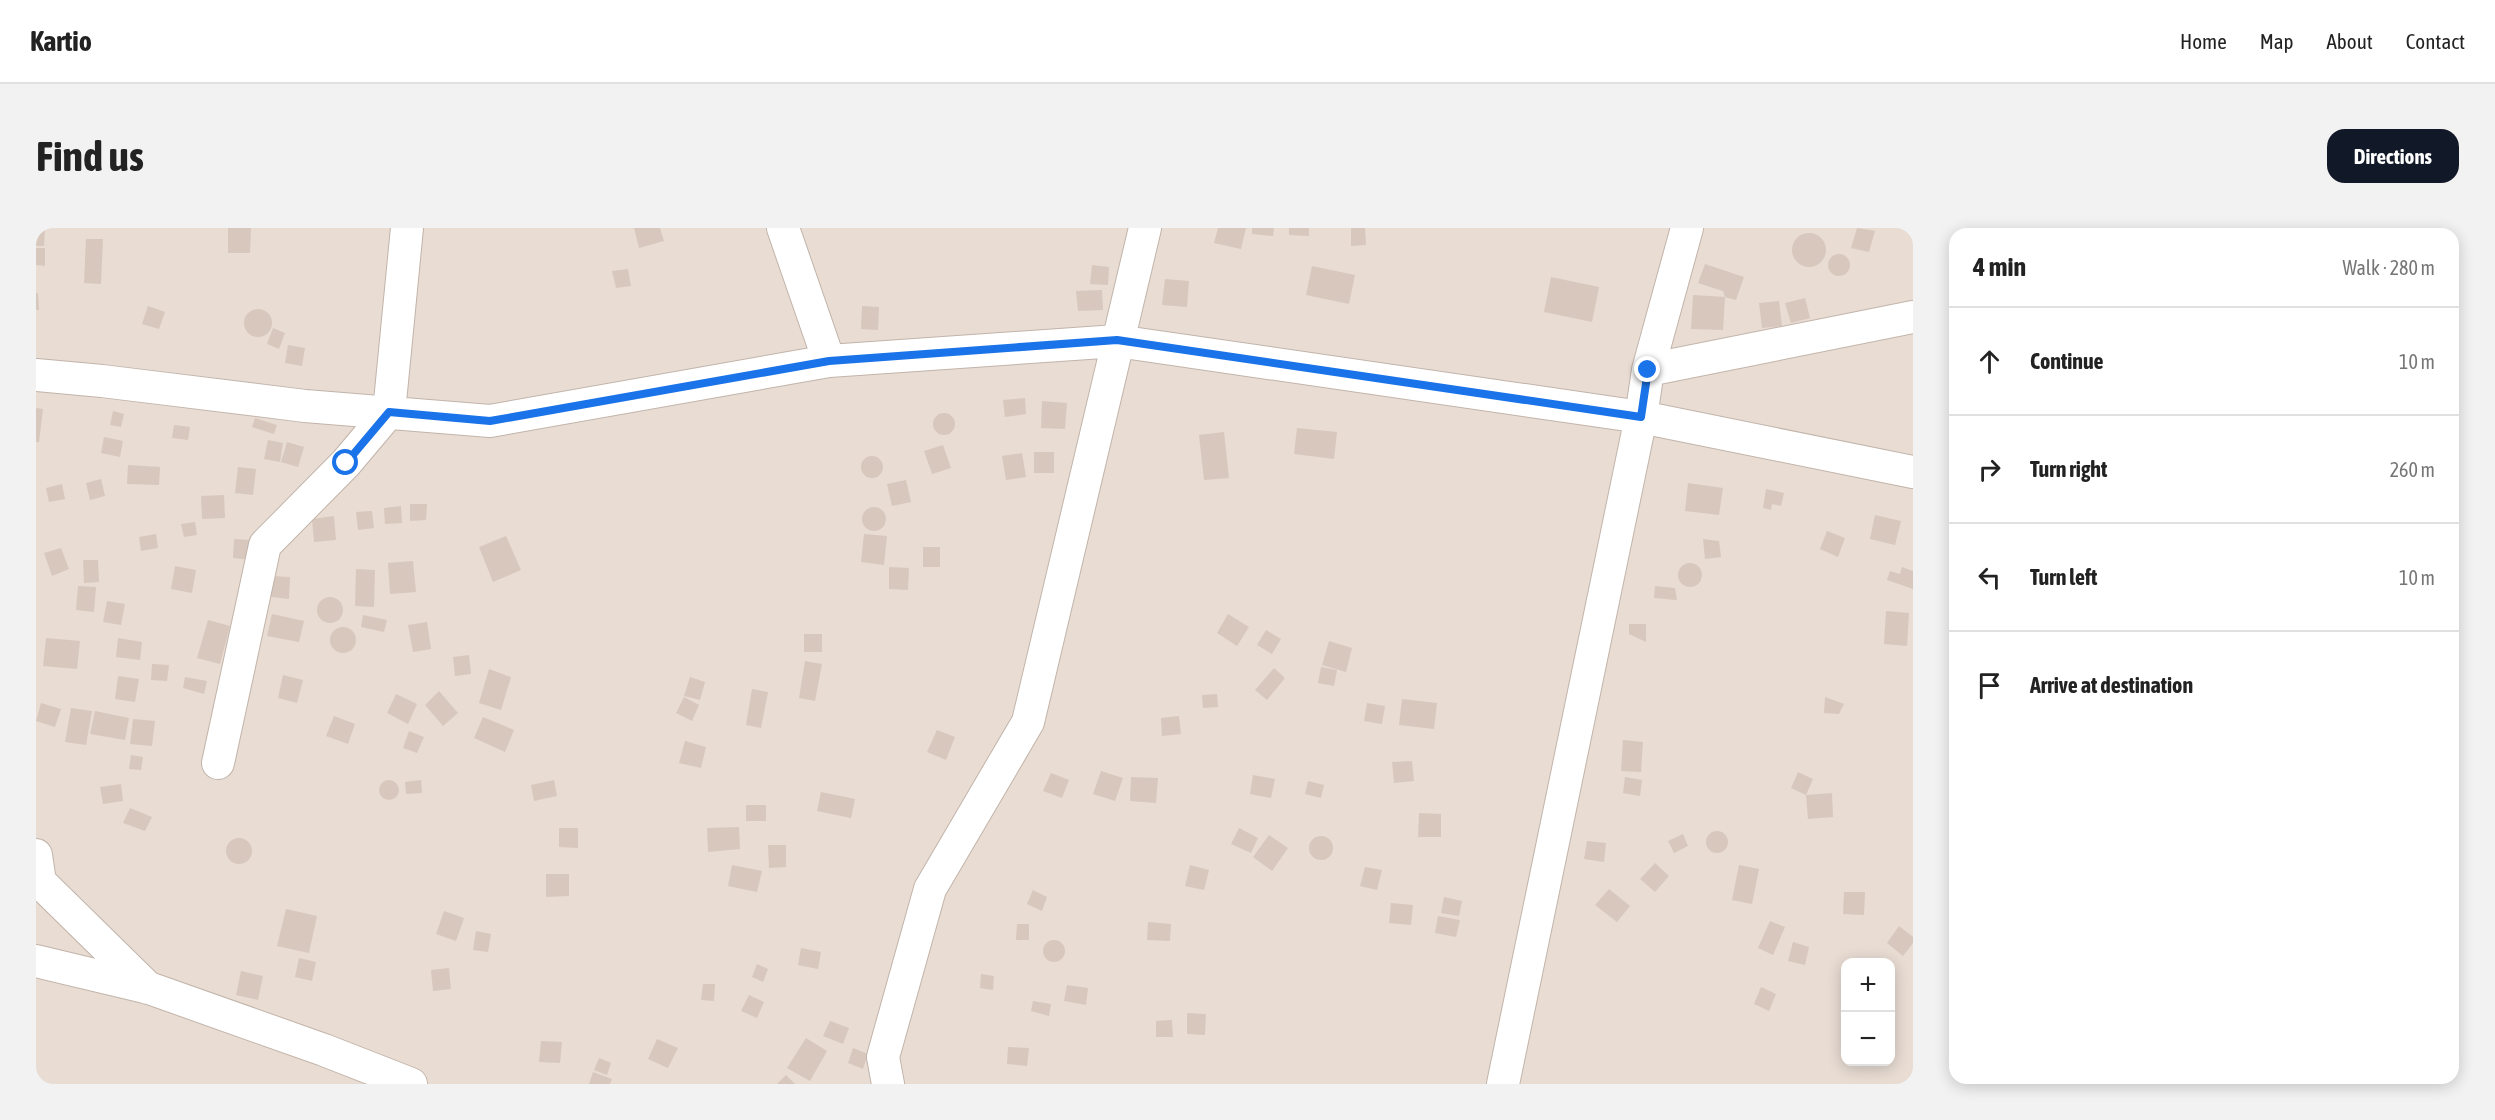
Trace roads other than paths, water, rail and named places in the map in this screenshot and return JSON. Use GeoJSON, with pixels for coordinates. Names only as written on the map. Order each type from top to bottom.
{"type":"FeatureCollection","features":[{"type":"Feature","properties":{"kind":"street"},"geometry":{"type":"LineString","coordinates":[[218,763],[265,545],[346,463],[389,412],[407,228]]}},
{"type":"Feature","properties":{"kind":"street"},"geometry":{"type":"LineString","coordinates":[[783,228],[829,361]]}},
{"type":"Feature","properties":{"kind":"street"},"geometry":{"type":"LineString","coordinates":[[888,1084],[883,1057],[930,889],[1028,722],[1145,228]]}},
{"type":"Feature","properties":{"kind":"street"},"geometry":{"type":"LineString","coordinates":[[1503,1084],[1641,417],[1648,370],[1687,228]]}},
{"type":"Feature","properties":{"kind":"street"},"geometry":{"type":"LineString","coordinates":[[1648,370],[1913,317]]}},
{"type":"Feature","properties":{"kind":"street"},"geometry":{"type":"LineString","coordinates":[[36,375],[305,406],[490,421],[829,361],[1117,340],[1641,417],[1913,472]]}},
{"type":"Feature","properties":{"kind":"street"},"geometry":{"type":"LineString","coordinates":[[36,855],[40,882],[149,988]]}},
{"type":"Feature","properties":{"kind":"street"},"geometry":{"type":"LineString","coordinates":[[36,961],[149,988],[324,1050],[411,1084]]}}]}
